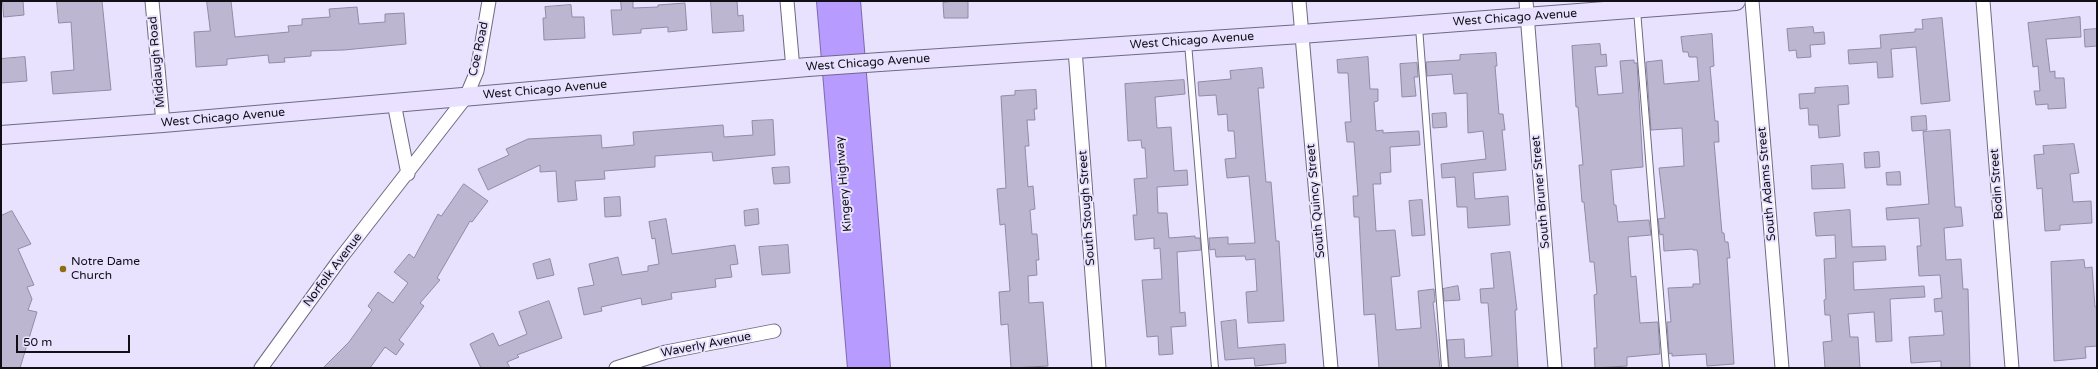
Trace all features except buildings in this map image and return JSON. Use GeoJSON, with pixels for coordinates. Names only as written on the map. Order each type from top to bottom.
{"type":"FeatureCollection","features":[{"type":"Feature","properties":{"kind":"highway","name":"Kingery Highway"},"geometry":{"type":"LineString","coordinates":[[828,1],[859,368]]}},
{"type":"Feature","properties":{"kind":"highway","name":"Kingery Highway"},"geometry":{"type":"LineString","coordinates":[[849,1],[879,368]]}},
{"type":"Feature","properties":{"kind":"main road","name":"West Chicago Avenue"},"geometry":{"type":"LineString","coordinates":[[1,134],[163,123],[394,104],[801,68],[1419,25],[1526,9],[1637,8],[1736,1]]}},
{"type":"Feature","properties":{"kind":"street","name":"Middaugh Road"},"geometry":{"type":"LineString","coordinates":[[152,1],[163,123]]}},
{"type":"Feature","properties":{"kind":"street","name":"Coe Road"},"geometry":{"type":"LineString","coordinates":[[466,97],[476,71],[489,1]]}},
{"type":"Feature","properties":{"kind":"street"},"geometry":{"type":"LineString","coordinates":[[787,1],[801,68]]}},
{"type":"Feature","properties":{"kind":"street","name":"South Quincy Street"},"geometry":{"type":"LineString","coordinates":[[1299,1],[1331,368]]}},
{"type":"Feature","properties":{"kind":"street","name":"South Adams Street"},"geometry":{"type":"LineString","coordinates":[[1752,1],[1782,368]]}},
{"type":"Feature","properties":{"kind":"street","name":"Bodin Street"},"geometry":{"type":"LineString","coordinates":[[1983,1],[2012,368]]}},
{"type":"Feature","properties":{"kind":"street","name":"South Bruner Street"},"geometry":{"type":"LineString","coordinates":[[1526,9],[1555,368]]}},
{"type":"Feature","properties":{"kind":"street","name":"South Stough Street"},"geometry":{"type":"LineString","coordinates":[[1075,49],[1099,368]]}},
{"type":"Feature","properties":{"kind":"street","name":"Norfolk Avenue"},"geometry":{"type":"LineString","coordinates":[[261,368],[340,259],[408,174],[466,97]]}},
{"type":"Feature","properties":{"kind":"street"},"geometry":{"type":"LineString","coordinates":[[394,104],[408,174]]}},
{"type":"Feature","properties":{"kind":"street","name":"Waverly Avenue"},"geometry":{"type":"LineString","coordinates":[[616,368],[666,352],[774,331]]}},
{"type":"Feature","properties":{"kind":"lane"},"geometry":{"type":"LineString","coordinates":[[1637,8],[1666,368]]}},
{"type":"Feature","properties":{"kind":"lane"},"geometry":{"type":"LineString","coordinates":[[1419,25],[1445,368]]}},
{"type":"Feature","properties":{"kind":"lane"},"geometry":{"type":"LineString","coordinates":[[1188,41],[1215,368]]}},
{"type":"Feature","properties":{"kind":"place","name":"Notre Dame Church"},"geometry":{"type":"Point","coordinates":[63,269]}}]}
